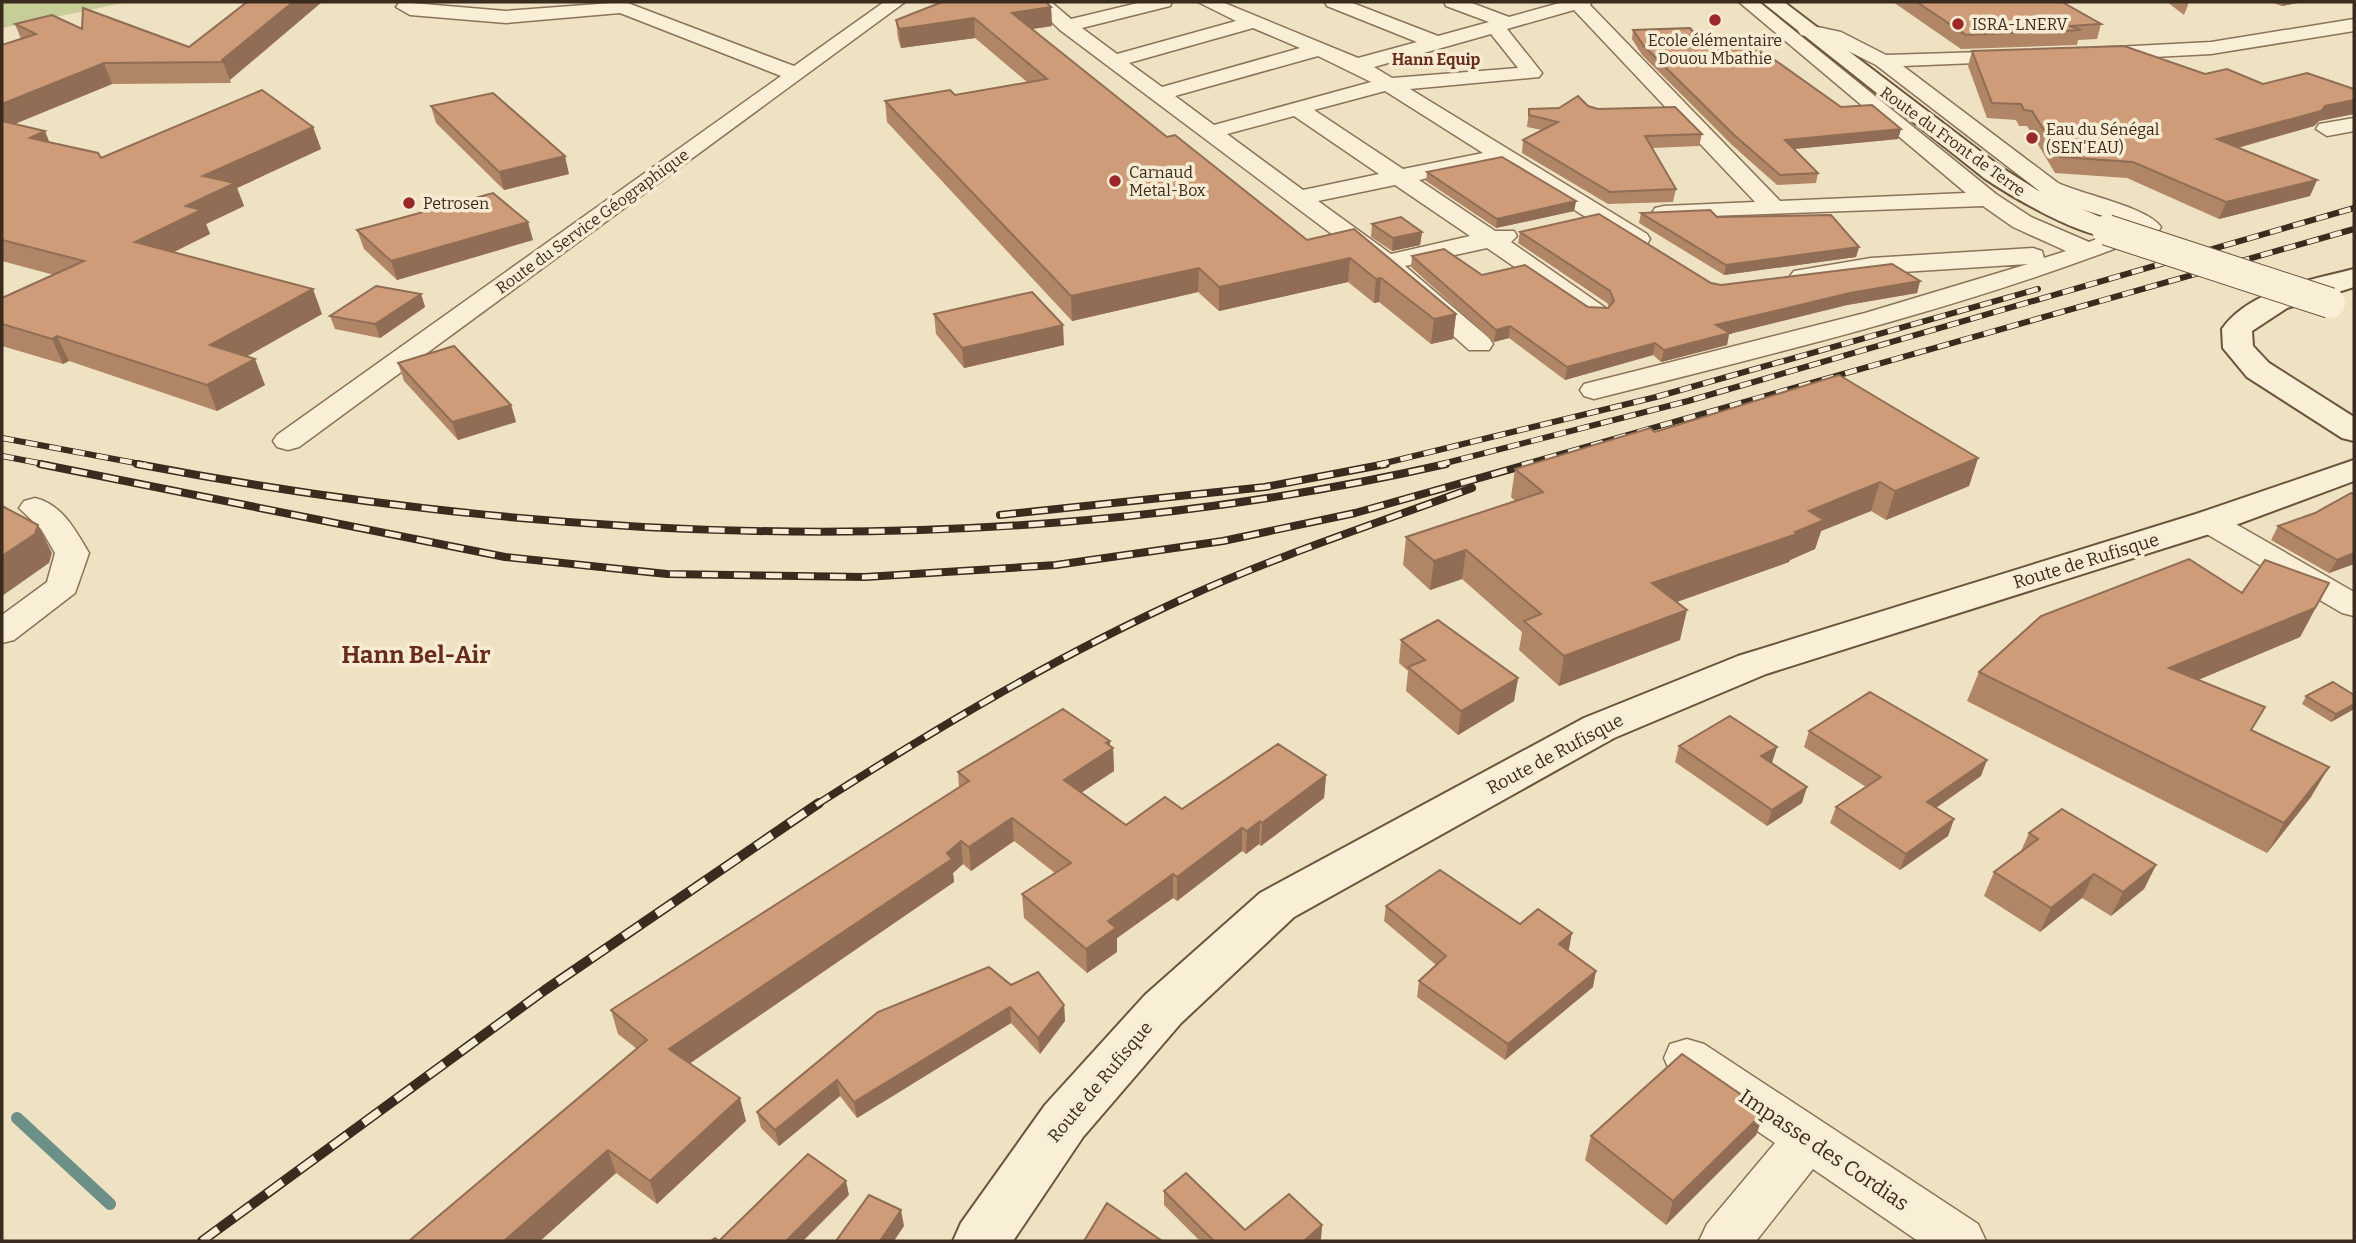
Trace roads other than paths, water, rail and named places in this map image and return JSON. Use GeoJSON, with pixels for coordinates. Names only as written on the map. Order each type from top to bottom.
{"type":"FeatureCollection","features":[{"type":"Feature","properties":{"kind":"main road","name":"Route du Front de Terre"},"geometry":{"type":"LineString","coordinates":[[1766,7],[1808,31],[2028,196],[2098,241],[2342,305]]}},
{"type":"Feature","properties":{"kind":"main road"},"geometry":{"type":"LineString","coordinates":[[2354,278],[2279,300],[2252,313],[2237,329],[2238,348],[2258,370],[2354,430]]}},
{"type":"Feature","properties":{"kind":"main road","name":"Route de Rufisque"},"geometry":{"type":"LineString","coordinates":[[981,1241],[1064,1121],[1163,1009],[1278,905],[1599,728],[1701,685],[1752,665],[2209,522],[2354,470]]}},
{"type":"Feature","properties":{"kind":"street"},"geometry":{"type":"LineString","coordinates":[[410,2],[405,7],[506,17],[617,5],[795,74]]}},
{"type":"Feature","properties":{"kind":"street","name":"Route du Service Géographique"},"geometry":{"type":"LineString","coordinates":[[288,441],[895,2]]}},
{"type":"Feature","properties":{"kind":"street"},"geometry":{"type":"LineString","coordinates":[[1040,2],[1067,26],[1386,263],[1479,344]]}},
{"type":"Feature","properties":{"kind":"street"},"geometry":{"type":"LineString","coordinates":[[1067,26],[1163,2]]}},
{"type":"Feature","properties":{"kind":"street"},"geometry":{"type":"LineString","coordinates":[[1207,2],[1357,65],[1657,251]]}},
{"type":"Feature","properties":{"kind":"street"},"geometry":{"type":"LineString","coordinates":[[1334,2],[1437,43]]}},
{"type":"Feature","properties":{"kind":"street"},"geometry":{"type":"LineString","coordinates":[[1212,132],[1389,84],[1532,73],[1502,24],[1453,2]]}},
{"type":"Feature","properties":{"kind":"street"},"geometry":{"type":"LineString","coordinates":[[1357,65],[1580,2],[1774,208]]}},
{"type":"Feature","properties":{"kind":"street"},"geometry":{"type":"LineString","coordinates":[[1766,7],[1988,199],[2022,222],[2098,241]]}},
{"type":"Feature","properties":{"kind":"street"},"geometry":{"type":"LineString","coordinates":[[1116,60],[1254,22]]}},
{"type":"Feature","properties":{"kind":"street"},"geometry":{"type":"LineString","coordinates":[[2075,55],[2211,48],[2354,25]]}},
{"type":"Feature","properties":{"kind":"street"},"geometry":{"type":"LineString","coordinates":[[1594,390],[1894,313],[2098,241],[2149,227],[2138,218],[2076,200],[2050,188],[1883,61],[1834,36],[1808,31]]}},
{"type":"Feature","properties":{"kind":"street"},"geometry":{"type":"LineString","coordinates":[[1160,94],[1320,49]]}},
{"type":"Feature","properties":{"kind":"street"},"geometry":{"type":"LineString","coordinates":[[1883,61],[2034,56]]}},
{"type":"Feature","properties":{"kind":"street"},"geometry":{"type":"LineString","coordinates":[[1297,108],[1597,311]]}},
{"type":"Feature","properties":{"kind":"street"},"geometry":{"type":"LineString","coordinates":[[1655,110],[1680,109]]}},
{"type":"Feature","properties":{"kind":"street"},"geometry":{"type":"LineString","coordinates":[[2327,129],[2354,125]]}},
{"type":"Feature","properties":{"kind":"street"},"geometry":{"type":"LineString","coordinates":[[1298,198],[1505,155]]}},
{"type":"Feature","properties":{"kind":"street"},"geometry":{"type":"LineString","coordinates":[[1572,221],[1599,215],[1988,199]]}},
{"type":"Feature","properties":{"kind":"street"},"geometry":{"type":"LineString","coordinates":[[1386,263],[1531,230]]}},
{"type":"Feature","properties":{"kind":"street"},"geometry":{"type":"LineString","coordinates":[[1781,279],[1871,266],[2098,241]]}},
{"type":"Feature","properties":{"kind":"street"},"geometry":{"type":"LineString","coordinates":[[2,632],[63,586],[72,553],[54,523],[35,508]]}},
{"type":"Feature","properties":{"kind":"street"},"geometry":{"type":"LineString","coordinates":[[2209,522],[2354,606]]}},
{"type":"Feature","properties":{"kind":"street","name":"Impasse des Cordias"},"geometry":{"type":"LineString","coordinates":[[1687,1058],[1961,1241]]}},
{"type":"Feature","properties":{"kind":"street"},"geometry":{"type":"LineString","coordinates":[[1725,1241],[1808,1139]]}},
{"type":"Feature","properties":{"kind":"waterway"},"geometry":{"type":"LineString","coordinates":[[17,1118],[110,1204]]}},
{"type":"Feature","properties":{"kind":"railway"},"geometry":{"type":"LineString","coordinates":[[1438,465],[1688,401],[2354,208]]}},
{"type":"Feature","properties":{"kind":"railway"},"geometry":{"type":"LineString","coordinates":[[1522,465],[2354,229]]}},
{"type":"Feature","properties":{"kind":"railway"},"geometry":{"type":"LineString","coordinates":[[1377,465],[1656,397],[2038,289]]}},
{"type":"Feature","properties":{"kind":"railway"},"geometry":{"type":"LineString","coordinates":[[2,438],[146,465]]}},
{"type":"Feature","properties":{"kind":"railway"},"geometry":{"type":"LineString","coordinates":[[2,456],[49,465]]}},
{"type":"Feature","properties":{"kind":"railway"},"geometry":{"type":"LineString","coordinates":[[40,464],[505,557],[667,574],[865,577],[1056,565],[1223,541],[1355,513],[1529,464]]}},
{"type":"Feature","properties":{"kind":"railway"},"geometry":{"type":"LineString","coordinates":[[137,464],[299,492],[462,512],[627,526],[792,532],[956,529],[1121,517],[1284,496],[1446,464]]}},
{"type":"Feature","properties":{"kind":"railway"},"geometry":{"type":"LineString","coordinates":[[1000,515],[1265,487],[1386,464]]}},
{"type":"Feature","properties":{"kind":"railway"},"geometry":{"type":"LineString","coordinates":[[817,805],[997,695],[1137,620],[1327,540],[1472,488]]}},
{"type":"Feature","properties":{"kind":"railway"},"geometry":{"type":"LineString","coordinates":[[202,1241],[545,990],[817,805]]}},
{"type":"Feature","properties":{"kind":"place","name":"Ecole élémentaire Douou Mbathie"},"geometry":{"type":"Point","coordinates":[1715,20]}},
{"type":"Feature","properties":{"kind":"place","name":"ISRA-LNERV"},"geometry":{"type":"Point","coordinates":[1958,24]}},
{"type":"Feature","properties":{"kind":"place","name":"Eau du Sénégal (SEN'EAU)"},"geometry":{"type":"Point","coordinates":[2032,138]}},
{"type":"Feature","properties":{"kind":"place","name":"Carnaud Metal-Box"},"geometry":{"type":"Point","coordinates":[1115,181]}},
{"type":"Feature","properties":{"kind":"place","name":"Petrosen"},"geometry":{"type":"Point","coordinates":[409,203]}},
{"type":"Feature","properties":{"kind":"district","name":"Hann Equip"},"geometry":{"type":"Point","coordinates":[1436,59]}},
{"type":"Feature","properties":{"kind":"district","name":"Hann Bel-Air"},"geometry":{"type":"Point","coordinates":[416,655]}}]}
